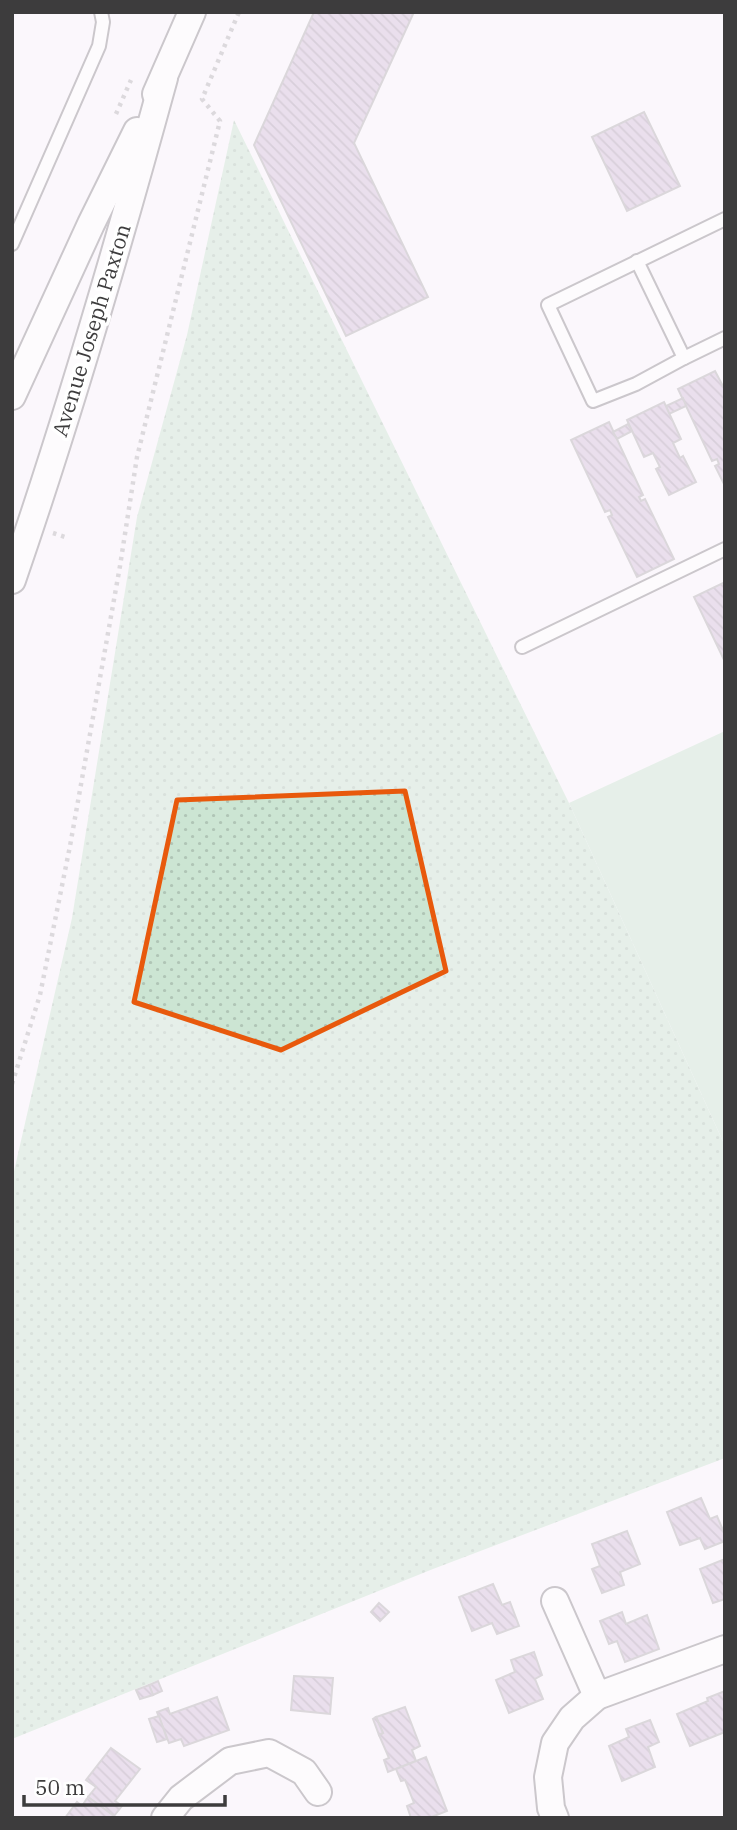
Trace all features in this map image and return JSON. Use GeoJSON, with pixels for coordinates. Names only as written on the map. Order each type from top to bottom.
{"type":"FeatureCollection","features":[{"type":"Feature","properties":{"kind":"street","name":"Avenue Joseph Paxton"},"geometry":{"type":"LineString","coordinates":[[12,396],[90,224],[164,78],[192,12]]}},
{"type":"Feature","properties":{"kind":"street","name":"Avenue Joseph Paxton"},"geometry":{"type":"LineString","coordinates":[[12,580],[121,235],[164,78]]}},
{"type":"Feature","properties":{"kind":"street"},"geometry":{"type":"LineString","coordinates":[[555,1601],[597,1696]]}},
{"type":"Feature","properties":{"kind":"street"},"geometry":{"type":"LineString","coordinates":[[555,1818],[551,1808],[548,1777],[555,1743],[572,1718],[597,1696],[725,1649]]}},
{"type":"Feature","properties":{"kind":"street"},"geometry":{"type":"LineString","coordinates":[[165,1818],[181,1798],[230,1761],[269,1753],[304,1772],[318,1792]]}},
{"type":"Feature","properties":{"kind":"lane"},"geometry":{"type":"LineString","coordinates":[[12,244],[99,47],[103,22],[101,12]]}},
{"type":"Feature","properties":{"kind":"lane"},"geometry":{"type":"LineString","coordinates":[[725,219],[548,305],[593,401],[636,384],[725,338]]}},
{"type":"Feature","properties":{"kind":"lane"},"geometry":{"type":"LineString","coordinates":[[637,261],[684,358]]}},
{"type":"Feature","properties":{"kind":"lane"},"geometry":{"type":"LineString","coordinates":[[522,647],[725,549]]}},
{"type":"Feature","properties":{"kind":"path"},"geometry":{"type":"LineString","coordinates":[[12,1084],[40,995],[67,860],[137,457],[220,121],[202,99],[239,12]]}},
{"type":"Feature","properties":{"kind":"highlighted area"},"geometry":{"type":"Polygon","coordinates":[[[405,791],[446,971],[281,1050],[134,1002],[177,800],[405,791]]]}},
{"type":"Feature","properties":{"kind":"green space"},"geometry":{"type":"Polygon","coordinates":[[[234,120],[569,803],[725,1146],[725,1458],[433,1569],[12,1739],[12,1180],[72,918],[137,517],[187,335],[234,120]]]}},
{"type":"Feature","properties":{"kind":"green space"},"geometry":{"type":"Polygon","coordinates":[[[725,731],[725,1146],[569,803],[725,731]]]}},
{"type":"Feature","properties":{"kind":"building"},"geometry":{"type":"Polygon","coordinates":[[[314,12],[414,12],[354,143],[428,297],[346,336],[254,145],[314,12]]]}},
{"type":"Feature","properties":{"kind":"building"},"geometry":{"type":"Polygon","coordinates":[[[644,112],[680,186],[627,211],[592,137],[644,112]]]}},
{"type":"Feature","properties":{"kind":"building"},"geometry":{"type":"Polygon","coordinates":[[[715,371],[725,390],[725,486],[715,466],[719,464],[717,459],[712,461],[678,389],[715,371]]]}},
{"type":"Feature","properties":{"kind":"building"},"geometry":{"type":"Polygon","coordinates":[[[683,398],[686,406],[669,414],[666,406],[683,398]]]}},
{"type":"Feature","properties":{"kind":"building"},"geometry":{"type":"Polygon","coordinates":[[[664,402],[681,439],[673,443],[696,482],[669,495],[656,469],[660,467],[653,453],[644,457],[627,420],[664,402]]]}},
{"type":"Feature","properties":{"kind":"building"},"geometry":{"type":"Polygon","coordinates":[[[609,422],[643,495],[639,497],[641,501],[645,499],[674,559],[637,577],[608,517],[612,515],[610,510],[605,512],[571,440],[609,422]]]}},
{"type":"Feature","properties":{"kind":"building"},"geometry":{"type":"Polygon","coordinates":[[[628,424],[632,431],[617,439],[613,432],[628,424]]]}},
{"type":"Feature","properties":{"kind":"building"},"geometry":{"type":"Polygon","coordinates":[[[725,582],[725,662],[694,597],[725,582]]]}},
{"type":"Feature","properties":{"kind":"building"},"geometry":{"type":"Polygon","coordinates":[[[701,1498],[710,1519],[717,1516],[725,1541],[705,1549],[700,1538],[680,1545],[667,1512],[701,1498]]]}},
{"type":"Feature","properties":{"kind":"building"},"geometry":{"type":"Polygon","coordinates":[[[627,1531],[640,1564],[620,1572],[624,1585],[602,1593],[592,1569],[600,1566],[592,1544],[627,1531]]]}},
{"type":"Feature","properties":{"kind":"building"},"geometry":{"type":"Polygon","coordinates":[[[725,1559],[725,1599],[713,1603],[700,1569],[725,1559]]]}},
{"type":"Feature","properties":{"kind":"building"},"geometry":{"type":"Polygon","coordinates":[[[493,1584],[502,1605],[510,1602],[519,1626],[497,1634],[492,1623],[472,1631],[459,1597],[493,1584]]]}},
{"type":"Feature","properties":{"kind":"building"},"geometry":{"type":"Polygon","coordinates":[[[379,1603],[389,1612],[380,1621],[371,1612],[379,1603]]]}},
{"type":"Feature","properties":{"kind":"building"},"geometry":{"type":"Polygon","coordinates":[[[622,1612],[626,1624],[647,1615],[659,1649],[625,1662],[617,1641],[609,1644],[600,1621],[622,1612]]]}},
{"type":"Feature","properties":{"kind":"building"},"geometry":{"type":"Polygon","coordinates":[[[534,1652],[542,1675],[535,1679],[543,1699],[509,1713],[496,1680],[515,1672],[511,1660],[534,1652]]]}},
{"type":"Feature","properties":{"kind":"building"},"geometry":{"type":"Polygon","coordinates":[[[294,1676],[333,1678],[330,1714],[291,1710],[294,1676]]]}},
{"type":"Feature","properties":{"kind":"building"},"geometry":{"type":"Polygon","coordinates":[[[158,1681],[162,1691],[153,1695],[149,1685],[158,1681]]]}},
{"type":"Feature","properties":{"kind":"building"},"geometry":{"type":"Polygon","coordinates":[[[149,1685],[153,1695],[140,1699],[136,1690],[149,1685]]]}},
{"type":"Feature","properties":{"kind":"building"},"geometry":{"type":"Polygon","coordinates":[[[725,1691],[725,1732],[690,1746],[677,1714],[725,1691]]]}},
{"type":"Feature","properties":{"kind":"building"},"geometry":{"type":"Polygon","coordinates":[[[217,1697],[229,1730],[184,1746],[181,1739],[169,1743],[157,1712],[168,1708],[170,1714],[217,1697]]]}},
{"type":"Feature","properties":{"kind":"building"},"geometry":{"type":"Polygon","coordinates":[[[405,1707],[420,1746],[412,1750],[416,1761],[388,1772],[384,1760],[389,1758],[379,1735],[383,1733],[376,1717],[405,1707]]]}},
{"type":"Feature","properties":{"kind":"building"},"geometry":{"type":"Polygon","coordinates":[[[159,1716],[167,1739],[157,1742],[149,1719],[159,1716]]]}},
{"type":"Feature","properties":{"kind":"building"},"geometry":{"type":"Polygon","coordinates":[[[376,1717],[383,1733],[379,1735],[373,1719],[376,1717]]]}},
{"type":"Feature","properties":{"kind":"building"},"geometry":{"type":"Polygon","coordinates":[[[650,1720],[659,1742],[648,1747],[655,1767],[622,1781],[609,1746],[629,1737],[626,1729],[650,1720]]]}},
{"type":"Feature","properties":{"kind":"building"},"geometry":{"type":"Polygon","coordinates":[[[111,1748],[140,1769],[115,1801],[122,1806],[114,1816],[88,1797],[96,1787],[86,1780],[111,1748]]]}},
{"type":"Feature","properties":{"kind":"building"},"geometry":{"type":"Polygon","coordinates":[[[426,1757],[447,1811],[429,1818],[411,1818],[407,1806],[414,1803],[405,1780],[401,1781],[396,1769],[426,1757]]]}},
{"type":"Feature","properties":{"kind":"building"},"geometry":{"type":"Polygon","coordinates":[[[88,1797],[114,1816],[65,1818],[77,1802],[82,1806],[88,1797]]]}}]}
